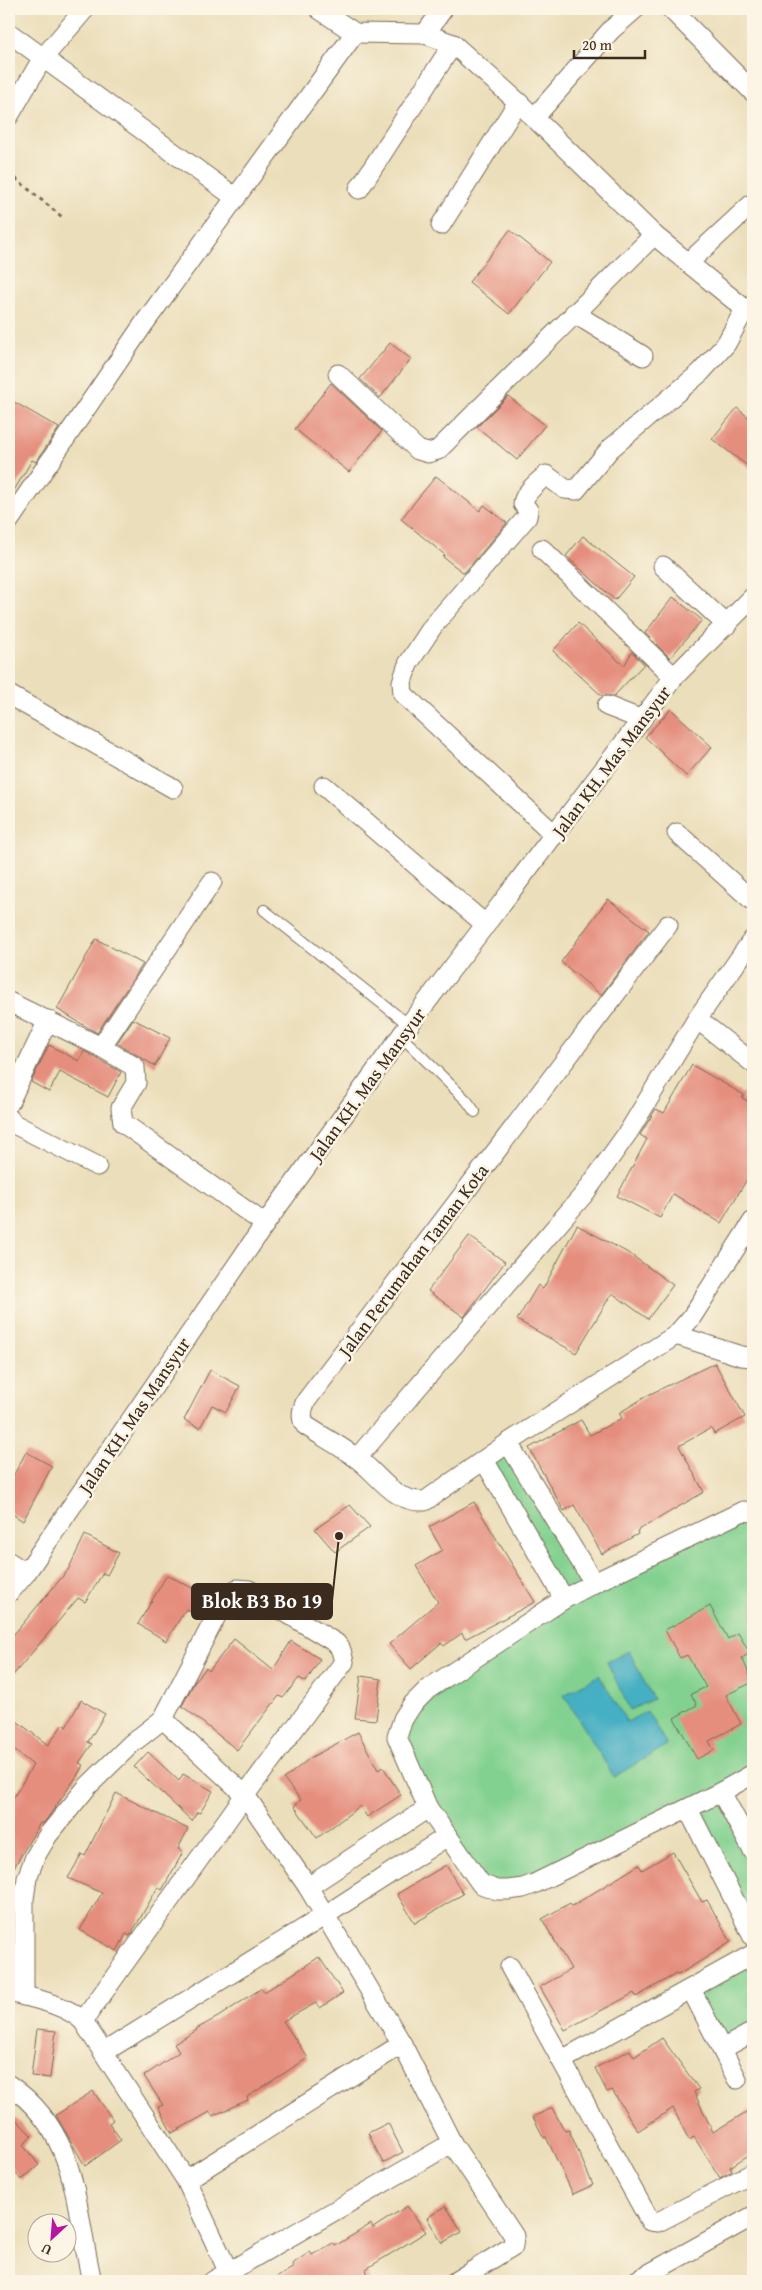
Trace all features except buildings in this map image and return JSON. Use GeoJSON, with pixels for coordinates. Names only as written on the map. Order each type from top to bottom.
{"type":"FeatureCollection","features":[{"type":"Feature","properties":{"kind":"street"},"geometry":{"type":"LineString","coordinates":[[9,116],[42,59],[85,9]]}},
{"type":"Feature","properties":{"kind":"street"},"geometry":{"type":"LineString","coordinates":[[319,9],[355,34],[425,34],[453,44],[518,102],[654,235],[749,308],[726,344],[701,372],[610,449],[576,490],[565,489],[546,475],[539,481],[523,500],[523,504],[528,510],[527,517],[433,626],[408,664],[402,682],[403,694],[555,835]]}},
{"type":"Feature","properties":{"kind":"street"},"geometry":{"type":"LineString","coordinates":[[425,34],[443,9]]}},
{"type":"Feature","properties":{"kind":"street"},"geometry":{"type":"LineString","coordinates":[[534,118],[611,30],[635,9]]}},
{"type":"Feature","properties":{"kind":"street"},"geometry":{"type":"LineString","coordinates":[[671,9],[753,92]]}},
{"type":"Feature","properties":{"kind":"street"},"geometry":{"type":"LineString","coordinates":[[9,33],[42,59],[236,198]]}},
{"type":"Feature","properties":{"kind":"street"},"geometry":{"type":"LineString","coordinates":[[9,521],[143,324],[355,34]]}},
{"type":"Feature","properties":{"kind":"street"},"geometry":{"type":"LineString","coordinates":[[359,189],[453,44]]}},
{"type":"Feature","properties":{"kind":"street"},"geometry":{"type":"LineString","coordinates":[[441,225],[518,102]]}},
{"type":"Feature","properties":{"kind":"street"},"geometry":{"type":"LineString","coordinates":[[688,263],[753,203]]}},
{"type":"Feature","properties":{"kind":"street"},"geometry":{"type":"LineString","coordinates":[[338,374],[418,450],[432,453],[438,450],[654,235]]}},
{"type":"Feature","properties":{"kind":"street"},"geometry":{"type":"LineString","coordinates":[[574,313],[643,356]]}},
{"type":"Feature","properties":{"kind":"street"},"geometry":{"type":"LineString","coordinates":[[542,550],[674,677]]}},
{"type":"Feature","properties":{"kind":"street"},"geometry":{"type":"LineString","coordinates":[[663,566],[727,625]]}},
{"type":"Feature","properties":{"kind":"street","name":"Jalan KH. Mas Mansyur"},"geometry":{"type":"LineString","coordinates":[[9,1594],[26,1573],[265,1224],[405,1030],[555,835],[640,719],[674,677],[753,597]]}},
{"type":"Feature","properties":{"kind":"street"},"geometry":{"type":"LineString","coordinates":[[9,695],[173,788]]}},
{"type":"Feature","properties":{"kind":"street"},"geometry":{"type":"LineString","coordinates":[[607,706],[640,719]]}},
{"type":"Feature","properties":{"kind":"street"},"geometry":{"type":"LineString","coordinates":[[324,786],[486,925]]}},
{"type":"Feature","properties":{"kind":"street"},"geometry":{"type":"LineString","coordinates":[[677,833],[753,901]]}},
{"type":"Feature","properties":{"kind":"street"},"geometry":{"type":"LineString","coordinates":[[101,1047],[212,882]]}},
{"type":"Feature","properties":{"kind":"street","name":"Jalan Perumahan Taman Kota"},"geometry":{"type":"LineString","coordinates":[[668,925],[306,1401],[302,1413],[305,1425],[357,1458],[392,1492],[403,1499],[414,1502],[425,1501],[508,1443],[676,1335],[691,1318],[753,1221]]}},
{"type":"Feature","properties":{"kind":"street"},"geometry":{"type":"LineString","coordinates":[[357,1458],[585,1193],[629,1131],[697,1019],[753,938]]}},
{"type":"Feature","properties":{"kind":"street"},"geometry":{"type":"LineString","coordinates":[[9,1002],[101,1047],[135,1067],[136,1083],[121,1108],[124,1123],[265,1224]]}},
{"type":"Feature","properties":{"kind":"street"},"geometry":{"type":"LineString","coordinates":[[697,1019],[753,1063]]}},
{"type":"Feature","properties":{"kind":"street"},"geometry":{"type":"LineString","coordinates":[[9,1103],[48,1020]]}},
{"type":"Feature","properties":{"kind":"street"},"geometry":{"type":"LineString","coordinates":[[9,1118],[14,1124],[96,1166]]}},
{"type":"Feature","properties":{"kind":"street"},"geometry":{"type":"LineString","coordinates":[[676,1335],[741,1356],[753,1357]]}},
{"type":"Feature","properties":{"kind":"street"},"geometry":{"type":"LineString","coordinates":[[508,1443],[594,1582]]}},
{"type":"Feature","properties":{"kind":"street"},"geometry":{"type":"LineString","coordinates":[[484,1460],[564,1599]]}},
{"type":"Feature","properties":{"kind":"street"},"geometry":{"type":"LineString","coordinates":[[753,1512],[743,1511],[594,1582],[564,1599],[428,1689],[412,1705],[403,1719],[397,1737],[428,1808],[446,1837],[481,1884],[497,1890],[523,1888],[688,1809],[753,1774]]}},
{"type":"Feature","properties":{"kind":"street"},"geometry":{"type":"LineString","coordinates":[[9,1562],[26,1573]]}},
{"type":"Feature","properties":{"kind":"street"},"geometry":{"type":"LineString","coordinates":[[83,2021],[245,1795],[342,1666],[343,1655],[336,1643],[249,1590],[233,1591],[226,1597],[163,1719],[131,1744],[88,1786],[48,1835],[35,1857],[27,1878],[24,1899],[17,1994],[76,2015],[83,2021],[186,2180],[221,2277],[452,2142]]}},
{"type":"Feature","properties":{"kind":"street"},"geometry":{"type":"LineString","coordinates":[[163,1719],[245,1795],[308,1887],[402,2044],[452,2142],[515,2240],[511,2248],[456,2281]]}},
{"type":"Feature","properties":{"kind":"street"},"geometry":{"type":"LineString","coordinates":[[721,1792],[753,1851]]}},
{"type":"Feature","properties":{"kind":"street"},"geometry":{"type":"LineString","coordinates":[[308,1887],[428,1808]]}},
{"type":"Feature","properties":{"kind":"street"},"geometry":{"type":"LineString","coordinates":[[688,1809],[753,1937]]}},
{"type":"Feature","properties":{"kind":"street"},"geometry":{"type":"LineString","coordinates":[[104,2052],[324,1916],[446,1837]]}},
{"type":"Feature","properties":{"kind":"street"},"geometry":{"type":"LineString","coordinates":[[562,2060],[753,1954]]}},
{"type":"Feature","properties":{"kind":"street"},"geometry":{"type":"LineString","coordinates":[[510,1967],[652,2222],[658,2222],[753,2174]]}},
{"type":"Feature","properties":{"kind":"street"},"geometry":{"type":"LineString","coordinates":[[692,1989],[737,2079]]}},
{"type":"Feature","properties":{"kind":"street"},"geometry":{"type":"LineString","coordinates":[[722,2049],[753,2032]]}},
{"type":"Feature","properties":{"kind":"street"},"geometry":{"type":"LineString","coordinates":[[186,2180],[402,2044]]}},
{"type":"Feature","properties":{"kind":"street"},"geometry":{"type":"LineString","coordinates":[[9,2085],[41,2112],[63,2154],[79,2206],[86,2260],[92,2281]]}},
{"type":"Feature","properties":{"kind":"street"},"geometry":{"type":"LineString","coordinates":[[636,2281],[663,2275],[752,2219]]}},
{"type":"Feature","properties":{"kind":"lane"},"geometry":{"type":"LineString","coordinates":[[264,910],[405,1030],[475,1112]]}},
{"type":"Feature","properties":{"kind":"path"},"geometry":{"type":"LineString","coordinates":[[9,173],[62,217]]}},
{"type":"Feature","properties":{"kind":"green space"},"geometry":{"type":"Polygon","coordinates":[[[508,1443],[594,1582],[753,1512],[753,1774],[722,1792],[753,1851],[753,1937],[688,1809],[523,1888],[481,1884],[397,1737],[403,1719],[564,1599],[484,1460],[508,1443]]]}},
{"type":"Feature","properties":{"kind":"green space"},"geometry":{"type":"Polygon","coordinates":[[[753,1954],[753,2032],[722,2049],[691,1989],[753,1954]]]}},
{"type":"Feature","properties":{"kind":"water"},"geometry":{"type":"Polygon","coordinates":[[[629,1651],[653,1699],[630,1710],[607,1662],[629,1651]]]}},
{"type":"Feature","properties":{"kind":"water"},"geometry":{"type":"Polygon","coordinates":[[[599,1675],[627,1722],[647,1711],[667,1745],[614,1777],[564,1695],[599,1675]]]}},
{"type":"Feature","properties":{"kind":"place","name":"Blok B3 Bo 19"},"geometry":{"type":"Point","coordinates":[339,1536]}}]}
